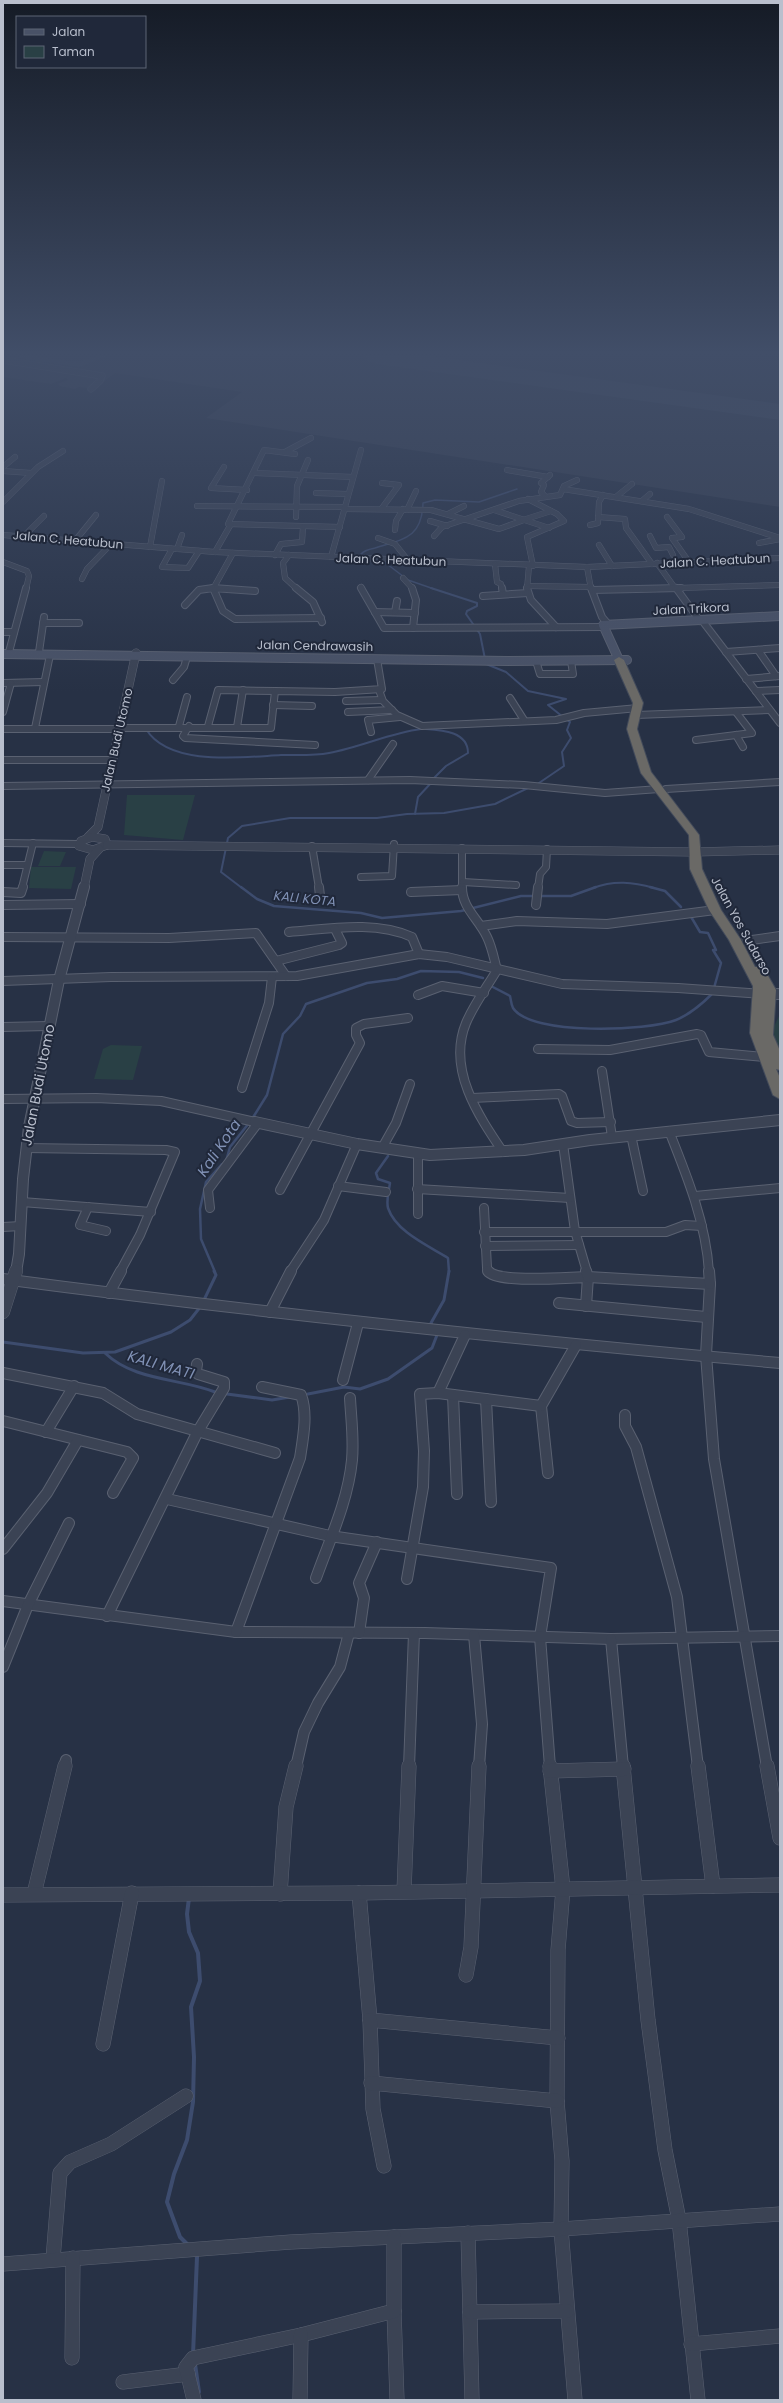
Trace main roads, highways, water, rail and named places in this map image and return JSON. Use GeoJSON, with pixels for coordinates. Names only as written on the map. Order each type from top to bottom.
{"type":"FeatureCollection","features":[{"type":"Feature","properties":{"kind":"highway","name":"Jalan Yos Sudarso"},"geometry":{"type":"LineString","coordinates":[[622,658],[638,703],[639,713],[632,729],[636,747],[646,773],[662,789],[694,835],[716,897],[745,941],[769,986],[770,994],[766,1026],[767,1035],[780,1066]]}},
{"type":"Feature","properties":{"kind":"highway","name":"Jalan Yos Sudarso"},"geometry":{"type":"LineString","coordinates":[[700,850],[696,870],[715,910],[735,940],[756,980],[770,994]]}},
{"type":"Feature","properties":{"kind":"highway","name":"Jalan Yos Sudarso"},"geometry":{"type":"LineString","coordinates":[[770,994],[755,1028],[780,1095]]}},
{"type":"Feature","properties":{"kind":"main road","name":"Jalan Trikora"},"geometry":{"type":"LineString","coordinates":[[605,625],[780,618]]}},
{"type":"Feature","properties":{"kind":"main road","name":"Jalan Yos Sudarso"},"geometry":{"type":"LineString","coordinates":[[605,625],[622,658]]}},
{"type":"Feature","properties":{"kind":"main road","name":"Jalan Cendrawasih"},"geometry":{"type":"LineString","coordinates":[[5,652],[50,655],[136,654],[187,657],[521,659],[622,658]]}},
{"type":"Feature","properties":{"kind":"main road","name":"Jalan Cendrawasih"},"geometry":{"type":"LineString","coordinates":[[5,652],[377,659],[434,658]]}},
{"type":"Feature","properties":{"kind":"main road","name":"Jalan Cendrawasih"},"geometry":{"type":"LineString","coordinates":[[521,659],[536,661],[571,661],[622,658]]}},
{"type":"Feature","properties":{"kind":"waterway","name":"KALI KOTA"},"geometry":{"type":"LineString","coordinates":[[369,556],[361,554],[367,550],[395,542],[410,535],[419,524],[422,515],[423,503],[435,500],[479,502],[517,489]]}},
{"type":"Feature","properties":{"kind":"waterway","name":"KALI KOTA"},"geometry":{"type":"LineString","coordinates":[[383,561],[408,580],[433,589]]}},
{"type":"Feature","properties":{"kind":"waterway","name":"KALI KOTA"},"geometry":{"type":"LineString","coordinates":[[433,589],[477,603],[477,606],[467,611],[466,614],[480,634],[485,659]]}},
{"type":"Feature","properties":{"kind":"waterway","name":"KALI KOTA"},"geometry":{"type":"LineString","coordinates":[[486,664],[506,672],[528,691],[566,699],[548,705],[563,717]]}},
{"type":"Feature","properties":{"kind":"waterway","name":"KALI KOTA"},"geometry":{"type":"LineString","coordinates":[[536,785],[564,766],[562,752],[571,738],[567,730],[570,722],[567,720]]}},
{"type":"Feature","properties":{"kind":"waterway"},"geometry":{"type":"LineString","coordinates":[[146,729],[157,741],[171,749],[189,754],[228,758],[323,754],[421,729]]}},
{"type":"Feature","properties":{"kind":"waterway"},"geometry":{"type":"LineString","coordinates":[[426,729],[447,731],[459,736],[467,746],[468,753],[446,766],[433,779]]}},
{"type":"Feature","properties":{"kind":"waterway"},"geometry":{"type":"LineString","coordinates":[[415,814],[418,797],[431,783]]}},
{"type":"Feature","properties":{"kind":"waterway","name":"KALI KOTA"},"geometry":{"type":"LineString","coordinates":[[415,814],[444,813],[495,804],[528,788]]}},
{"type":"Feature","properties":{"kind":"waterway","name":"KALI KOTA"},"geometry":{"type":"LineString","coordinates":[[242,888],[221,872],[228,838],[242,826],[290,818],[377,818],[415,814]]}},
{"type":"Feature","properties":{"kind":"waterway","name":"KALI KOTA"},"geometry":{"type":"LineString","coordinates":[[593,888],[601,885],[616,883],[639,884],[654,888]]}},
{"type":"Feature","properties":{"kind":"waterway","name":"KALI KOTA"},"geometry":{"type":"LineString","coordinates":[[241,887],[257,899],[274,906],[361,913],[382,918],[461,911],[521,896],[571,896],[596,887]]}},
{"type":"Feature","properties":{"kind":"waterway","name":"KALI KOTA"},"geometry":{"type":"LineString","coordinates":[[650,887],[665,891],[681,907]]}},
{"type":"Feature","properties":{"kind":"waterway","name":"KALI KOTA"},"geometry":{"type":"LineString","coordinates":[[690,915],[700,932],[708,933],[716,950],[713,950],[721,963],[714,988]]}},
{"type":"Feature","properties":{"kind":"waterway","name":"Kali Kota"},"geometry":{"type":"LineString","coordinates":[[252,1119],[267,1095],[283,1034],[300,1016],[306,1004],[367,983],[397,979],[421,971],[459,972],[483,978]]}},
{"type":"Feature","properties":{"kind":"waterway","name":"KALI KOTA"},"geometry":{"type":"LineString","coordinates":[[489,985],[510,996],[513,1008],[524,1017],[542,1023],[591,1029],[641,1027],[676,1020],[687,1015],[713,993]]}},
{"type":"Feature","properties":{"kind":"waterway","name":"Kali Kota"},"geometry":{"type":"LineString","coordinates":[[226,1161],[230,1147],[249,1123]]}},
{"type":"Feature","properties":{"kind":"waterway","name":"KALI MATI"},"geometry":{"type":"LineString","coordinates":[[388,1156],[376,1173],[378,1179],[390,1183],[387,1205],[392,1217],[414,1238],[448,1258],[449,1271]]}},
{"type":"Feature","properties":{"kind":"waterway","name":"Kali Kota"},"geometry":{"type":"LineString","coordinates":[[215,1272],[201,1239],[200,1209],[206,1182],[222,1164]]}},
{"type":"Feature","properties":{"kind":"waterway","name":"Kali Kota"},"geometry":{"type":"LineString","coordinates":[[203,1302],[216,1275],[214,1271]]}},
{"type":"Feature","properties":{"kind":"waterway","name":"KALI MATI"},"geometry":{"type":"LineString","coordinates":[[432,1325],[431,1323],[444,1300],[449,1271]]}},
{"type":"Feature","properties":{"kind":"waterway","name":"Kali Kota"},"geometry":{"type":"LineString","coordinates":[[3,1342],[83,1353],[115,1352],[171,1332],[190,1320],[201,1306]]}},
{"type":"Feature","properties":{"kind":"waterway","name":"KALI MATI"},"geometry":{"type":"LineString","coordinates":[[308,1394],[344,1387],[360,1389],[388,1379],[432,1348],[437,1335]]}},
{"type":"Feature","properties":{"kind":"waterway","name":"KALI MATI"},"geometry":{"type":"LineString","coordinates":[[105,1353],[129,1369],[143,1374],[201,1387],[215,1392]]}},
{"type":"Feature","properties":{"kind":"waterway","name":"KALI MATI"},"geometry":{"type":"LineString","coordinates":[[227,1394],[272,1400],[290,1397]]}},
{"type":"Feature","properties":{"kind":"waterway"},"geometry":{"type":"LineString","coordinates":[[188,2245],[180,2237],[167,2202],[174,2174],[187,2140],[193,2102],[194,2057],[191,2007],[200,1981],[198,1953],[189,1932],[187,1914],[189,1898]]}},
{"type":"Feature","properties":{"kind":"waterway"},"geometry":{"type":"LineString","coordinates":[[193,2355],[197,2257],[195,2254]]}},
{"type":"Feature","properties":{"kind":"waterway"},"geometry":{"type":"LineString","coordinates":[[195,2364],[199,2392]]}}]}
